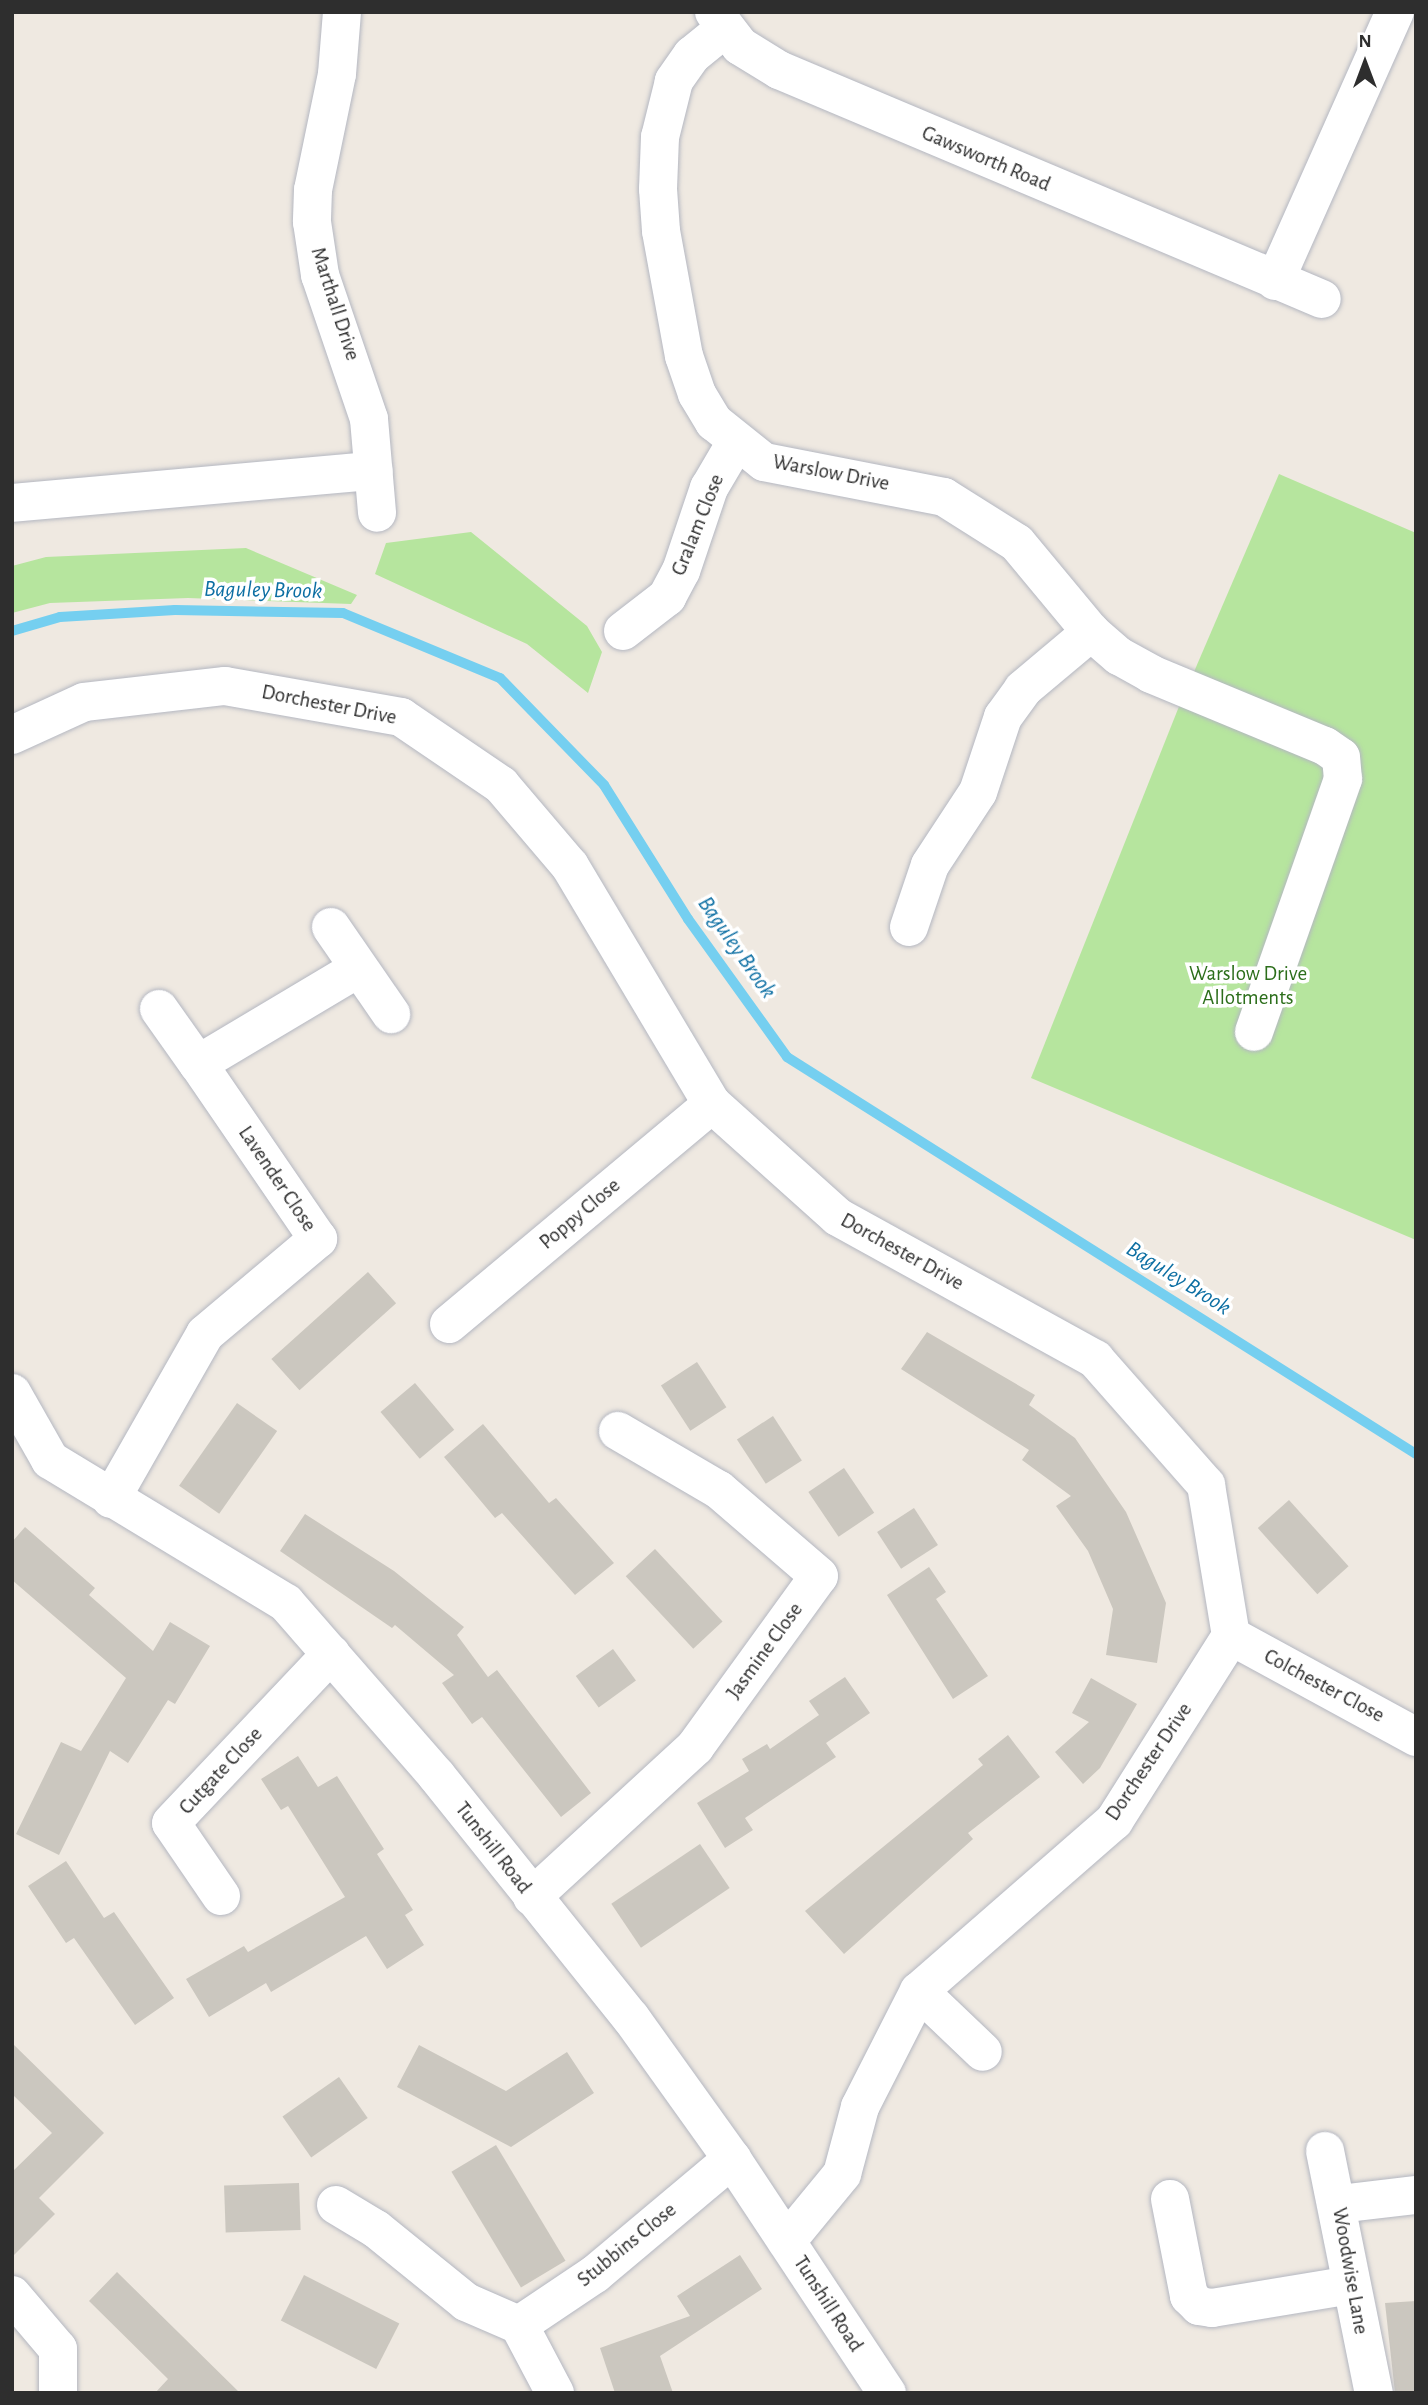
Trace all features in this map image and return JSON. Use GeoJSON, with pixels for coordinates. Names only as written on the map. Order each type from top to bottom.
{"type":"FeatureCollection","features":[{"type":"Feature","properties":{"kind":"street","name":"Marthall Drive"},"geometry":{"type":"LineString","coordinates":[[342,12],[337,74],[313,190],[314,252],[358,376],[369,419],[377,513]]}},
{"type":"Feature","properties":{"kind":"street"},"geometry":{"type":"LineString","coordinates":[[1275,281],[1395,12]]}},
{"type":"Feature","properties":{"kind":"street","name":"Gawsworth Road"},"geometry":{"type":"LineString","coordinates":[[719,21],[740,46],[779,70],[1322,299]]}},
{"type":"Feature","properties":{"kind":"street","name":"Warslow Drive"},"geometry":{"type":"LineString","coordinates":[[719,21],[674,81],[660,136],[658,188],[662,242],[684,356],[697,394],[714,422],[736,442],[777,465],[944,497],[1017,543],[1091,632],[1119,656],[1187,689],[1325,746],[1341,757],[1344,767],[1254,1031]]}},
{"type":"Feature","properties":{"kind":"street","name":"Gralam Close"},"geometry":{"type":"LineString","coordinates":[[623,631],[667,597],[681,572],[709,488],[736,442]]}},
{"type":"Feature","properties":{"kind":"street"},"geometry":{"type":"LineString","coordinates":[[12,503],[374,471]]}},
{"type":"Feature","properties":{"kind":"street"},"geometry":{"type":"LineString","coordinates":[[909,927],[930,865],[978,792],[1003,717],[1023,689],[1091,632]]}},
{"type":"Feature","properties":{"kind":"street","name":"Dorchester Drive"},"geometry":{"type":"LineString","coordinates":[[12,735],[84,702],[225,686],[401,717],[501,785],[570,866],[712,1104],[838,1217],[1095,1359],[1206,1485],[1231,1636],[1114,1821],[919,1991],[860,2107],[842,2174],[787,2241]]}},
{"type":"Feature","properties":{"kind":"street"},"geometry":{"type":"LineString","coordinates":[[331,927],[391,1014]]}},
{"type":"Feature","properties":{"kind":"street"},"geometry":{"type":"LineString","coordinates":[[159,1009],[198,1064],[359,968]]}},
{"type":"Feature","properties":{"kind":"street","name":"Lavender Close"},"geometry":{"type":"LineString","coordinates":[[111,1499],[205,1334],[318,1239],[198,1064]]}},
{"type":"Feature","properties":{"kind":"street","name":"Poppy Close"},"geometry":{"type":"LineString","coordinates":[[449,1324],[712,1104]]}},
{"type":"Feature","properties":{"kind":"street","name":"Tunshill Road"},"geometry":{"type":"LineString","coordinates":[[12,1393],[50,1460],[286,1603],[331,1654],[436,1775],[631,2018],[732,2159],[887,2393]]}},
{"type":"Feature","properties":{"kind":"street","name":"Jasmine Close"},"geometry":{"type":"LineString","coordinates":[[532,1897],[695,1747],[819,1576],[719,1490],[618,1431]]}},
{"type":"Feature","properties":{"kind":"street","name":"Colchester Close"},"geometry":{"type":"LineString","coordinates":[[1231,1636],[1416,1737]]}},
{"type":"Feature","properties":{"kind":"street","name":"Cutgate Close"},"geometry":{"type":"LineString","coordinates":[[221,1896],[172,1823],[331,1654]]}},
{"type":"Feature","properties":{"kind":"street"},"geometry":{"type":"LineString","coordinates":[[919,1991],[983,2052]]}},
{"type":"Feature","properties":{"kind":"street","name":"Woodwise Lane"},"geometry":{"type":"LineString","coordinates":[[1325,2151],[1339,2204],[1351,2285],[1374,2393]]}},
{"type":"Feature","properties":{"kind":"street","name":"Stubbins Close"},"geometry":{"type":"LineString","coordinates":[[519,2325],[594,2274],[732,2159]]}},
{"type":"Feature","properties":{"kind":"street"},"geometry":{"type":"LineString","coordinates":[[1339,2204],[1416,2195]]}},
{"type":"Feature","properties":{"kind":"street"},"geometry":{"type":"LineString","coordinates":[[1170,2199],[1189,2296],[1199,2306],[1212,2308],[1351,2285]]}},
{"type":"Feature","properties":{"kind":"street"},"geometry":{"type":"LineString","coordinates":[[336,2205],[376,2229],[466,2302],[519,2325],[555,2393]]}},
{"type":"Feature","properties":{"kind":"street"},"geometry":{"type":"LineString","coordinates":[[12,2295],[58,2349],[58,2393]]}},
{"type":"Feature","properties":{"kind":"green space","name":"Warslow Drive Allotments"},"geometry":{"type":"Polygon","coordinates":[[[1279,474],[1416,533],[1416,1240],[1031,1078],[1178,709],[1279,474]]]}},
{"type":"Feature","properties":{"kind":"green space"},"geometry":{"type":"Polygon","coordinates":[[[471,532],[587,626],[602,652],[588,693],[527,644],[375,574],[386,543],[471,532]]]}},
{"type":"Feature","properties":{"kind":"green space"},"geometry":{"type":"Polygon","coordinates":[[[246,548],[357,595],[351,604],[188,598],[50,603],[12,613],[12,566],[46,557],[246,548]]]}},
{"type":"Feature","properties":{"kind":"building"},"geometry":{"type":"Polygon","coordinates":[[[368,1272],[396,1303],[299,1390],[271,1359],[368,1272]]]}},
{"type":"Feature","properties":{"kind":"building"},"geometry":{"type":"Polygon","coordinates":[[[927,1332],[1035,1395],[1029,1405],[1075,1438],[1126,1512],[1166,1603],[1157,1663],[1106,1655],[1113,1609],[1088,1551],[1056,1506],[1071,1496],[1022,1460],[1029,1450],[901,1369],[927,1332]]]}},
{"type":"Feature","properties":{"kind":"building"},"geometry":{"type":"Polygon","coordinates":[[[697,1362],[726,1407],[690,1431],[661,1385],[697,1362]]]}},
{"type":"Feature","properties":{"kind":"building"},"geometry":{"type":"Polygon","coordinates":[[[415,1383],[454,1430],[420,1459],[381,1412],[415,1383]]]}},
{"type":"Feature","properties":{"kind":"building"},"geometry":{"type":"Polygon","coordinates":[[[237,1403],[277,1431],[219,1514],[179,1486],[237,1403]]]}},
{"type":"Feature","properties":{"kind":"building"},"geometry":{"type":"Polygon","coordinates":[[[773,1416],[802,1460],[766,1484],[737,1439],[773,1416]]]}},
{"type":"Feature","properties":{"kind":"building"},"geometry":{"type":"Polygon","coordinates":[[[483,1424],[549,1503],[556,1498],[614,1563],[575,1595],[502,1513],[495,1518],[444,1457],[483,1424]]]}},
{"type":"Feature","properties":{"kind":"building"},"geometry":{"type":"Polygon","coordinates":[[[844,1468],[874,1513],[839,1537],[808,1492],[844,1468]]]}},
{"type":"Feature","properties":{"kind":"building"},"geometry":{"type":"Polygon","coordinates":[[[1289,1500],[1349,1566],[1317,1594],[1258,1528],[1289,1500]]]}},
{"type":"Feature","properties":{"kind":"building"},"geometry":{"type":"Polygon","coordinates":[[[914,1508],[938,1545],[901,1569],[877,1532],[914,1508]]]}},
{"type":"Feature","properties":{"kind":"building"},"geometry":{"type":"Polygon","coordinates":[[[305,1514],[394,1571],[464,1627],[457,1635],[488,1677],[497,1670],[591,1793],[561,1817],[482,1717],[472,1724],[442,1683],[454,1675],[395,1625],[392,1628],[280,1551],[305,1514]]]}},
{"type":"Feature","properties":{"kind":"building"},"geometry":{"type":"Polygon","coordinates":[[[25,1527],[95,1588],[89,1595],[153,1651],[170,1622],[210,1646],[175,1704],[168,1700],[128,1763],[110,1751],[59,1855],[16,1834],[61,1742],[81,1751],[126,1678],[12,1580],[12,1542],[25,1527]]]}},
{"type":"Feature","properties":{"kind":"building"},"geometry":{"type":"Polygon","coordinates":[[[655,1549],[723,1621],[693,1649],[626,1576],[655,1549]]]}},
{"type":"Feature","properties":{"kind":"building"},"geometry":{"type":"Polygon","coordinates":[[[929,1567],[946,1592],[936,1599],[988,1676],[953,1699],[887,1595],[929,1567]]]}},
{"type":"Feature","properties":{"kind":"building"},"geometry":{"type":"Polygon","coordinates":[[[613,1649],[636,1681],[599,1708],[576,1676],[613,1649]]]}},
{"type":"Feature","properties":{"kind":"building"},"geometry":{"type":"Polygon","coordinates":[[[845,1677],[870,1713],[826,1743],[836,1757],[745,1818],[753,1830],[725,1848],[697,1803],[749,1771],[742,1759],[767,1744],[770,1749],[819,1715],[809,1701],[845,1677]]]}},
{"type":"Feature","properties":{"kind":"building"},"geometry":{"type":"Polygon","coordinates":[[[1091,1678],[1137,1704],[1100,1768],[1083,1784],[1055,1752],[1089,1722],[1072,1713],[1091,1678]]]}},
{"type":"Feature","properties":{"kind":"building"},"geometry":{"type":"Polygon","coordinates":[[[1008,1735],[1040,1777],[968,1833],[973,1839],[844,1954],[805,1911],[983,1765],[978,1759],[1008,1735]]]}},
{"type":"Feature","properties":{"kind":"building"},"geometry":{"type":"Polygon","coordinates":[[[298,1756],[318,1787],[337,1776],[384,1849],[377,1854],[413,1910],[405,1915],[424,1945],[387,1969],[366,1936],[271,1992],[266,1983],[209,2017],[186,1979],[244,1946],[248,1952],[345,1897],[288,1806],[281,1810],[261,1779],[298,1756]]]}},
{"type":"Feature","properties":{"kind":"building"},"geometry":{"type":"Polygon","coordinates":[[[700,1844],[730,1888],[641,1948],[611,1904],[700,1844]]]}},
{"type":"Feature","properties":{"kind":"building"},"geometry":{"type":"Polygon","coordinates":[[[66,1861],[104,1918],[114,1912],[174,1998],[135,2025],[74,1938],[66,1943],[28,1886],[66,1861]]]}},
{"type":"Feature","properties":{"kind":"building"},"geometry":{"type":"Polygon","coordinates":[[[12,2043],[104,2133],[39,2198],[55,2214],[12,2257],[12,2172],[52,2133],[12,2094],[12,2043]]]}},
{"type":"Feature","properties":{"kind":"building"},"geometry":{"type":"Polygon","coordinates":[[[419,2045],[506,2091],[567,2052],[594,2093],[511,2147],[397,2087],[419,2045]]]}},
{"type":"Feature","properties":{"kind":"building"},"geometry":{"type":"Polygon","coordinates":[[[339,2077],[368,2118],[311,2158],[282,2117],[339,2077]]]}},
{"type":"Feature","properties":{"kind":"building"},"geometry":{"type":"Polygon","coordinates":[[[496,2145],[566,2261],[521,2287],[451,2172],[496,2145]]]}},
{"type":"Feature","properties":{"kind":"building"},"geometry":{"type":"Polygon","coordinates":[[[299,2183],[301,2230],[226,2233],[224,2186],[299,2183]]]}},
{"type":"Feature","properties":{"kind":"building"},"geometry":{"type":"Polygon","coordinates":[[[740,2255],[762,2289],[660,2356],[673,2393],[615,2393],[600,2348],[690,2316],[677,2296],[740,2255]]]}},
{"type":"Feature","properties":{"kind":"building"},"geometry":{"type":"Polygon","coordinates":[[[117,2272],[240,2393],[155,2393],[168,2379],[89,2301],[117,2272]]]}},
{"type":"Feature","properties":{"kind":"building"},"geometry":{"type":"Polygon","coordinates":[[[304,2275],[399,2324],[376,2369],[281,2320],[304,2275]]]}},
{"type":"Feature","properties":{"kind":"building"},"geometry":{"type":"Polygon","coordinates":[[[1416,2301],[1416,2393],[1395,2393],[1385,2303],[1416,2301]]]}},
{"type":"Feature","properties":{"kind":"waterway","name":"Baguley Brook"},"geometry":{"type":"LineString","coordinates":[[12,631],[60,617],[175,610],[343,613],[500,678],[604,785],[688,919],[787,1057],[1416,1454]]}}]}
